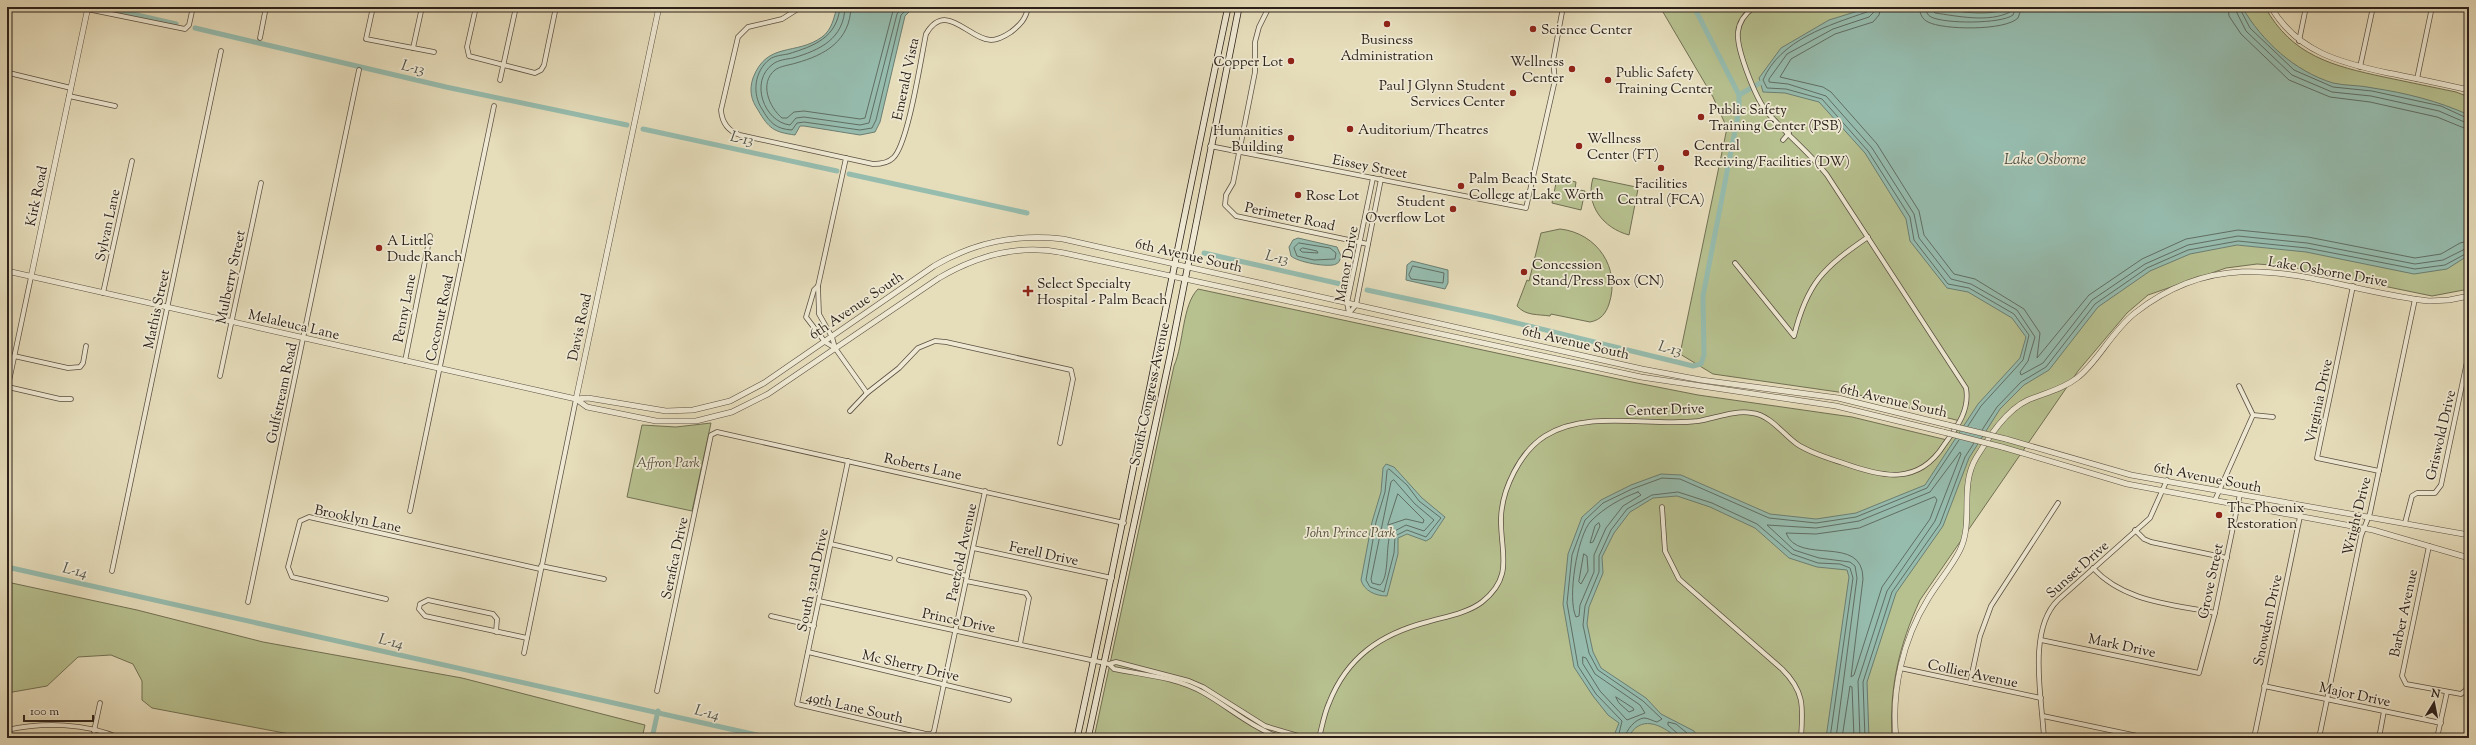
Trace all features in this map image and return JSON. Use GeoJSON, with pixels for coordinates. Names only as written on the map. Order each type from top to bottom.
{"type":"FeatureCollection","features":[{"type":"Feature","properties":{"kind":"main road","name":"South Congress Avenue"},"geometry":{"type":"LineString","coordinates":[[1077,738],[1124,523],[1174,264],[1228,7]]}},
{"type":"Feature","properties":{"kind":"main road","name":"South Congress Avenue"},"geometry":{"type":"LineString","coordinates":[[1088,738],[1106,663],[1128,545],[1169,363],[1210,146],[1239,7]]}},
{"type":"Feature","properties":{"kind":"main road"},"geometry":{"type":"LineString","coordinates":[[1127,505],[1129,518],[1133,525]]}},
{"type":"Feature","properties":{"kind":"main road"},"geometry":{"type":"LineString","coordinates":[[1124,523],[1127,529],[1128,545]]}},
{"type":"Feature","properties":{"kind":"street"},"geometry":{"type":"LineString","coordinates":[[88,8],[185,29],[189,25],[193,7]]}},
{"type":"Feature","properties":{"kind":"street"},"geometry":{"type":"LineString","coordinates":[[260,38],[266,7]]}},
{"type":"Feature","properties":{"kind":"street"},"geometry":{"type":"LineString","coordinates":[[373,7],[366,39],[434,52]]}},
{"type":"Feature","properties":{"kind":"street"},"geometry":{"type":"LineString","coordinates":[[413,48],[422,7]]}},
{"type":"Feature","properties":{"kind":"street"},"geometry":{"type":"LineString","coordinates":[[476,7],[467,47],[469,56],[532,73],[541,70],[544,65],[556,7]]}},
{"type":"Feature","properties":{"kind":"street"},"geometry":{"type":"LineString","coordinates":[[500,80],[516,7]]}},
{"type":"Feature","properties":{"kind":"street","name":"Davis Road"},"geometry":{"type":"LineString","coordinates":[[524,653],[659,7]]}},
{"type":"Feature","properties":{"kind":"street","name":"Emerald Vista"},"geometry":{"type":"LineString","coordinates":[[801,7],[782,19],[748,27],[738,37],[721,110],[722,117],[730,130],[740,136],[881,164],[893,158],[899,151],[903,142],[926,34],[935,22],[952,19],[959,21],[979,37],[992,40],[1005,36],[1019,25],[1028,7]]}},
{"type":"Feature","properties":{"kind":"street","name":"Perimeter Road"},"geometry":{"type":"LineString","coordinates":[[1269,7],[1259,27],[1255,42],[1255,72],[1233,183],[1225,199],[1225,205],[1232,214],[1368,244]]}},
{"type":"Feature","properties":{"kind":"street","name":"Eissey Street"},"geometry":{"type":"LineString","coordinates":[[1210,146],[1526,208],[1555,80],[1553,61],[1563,7]]}},
{"type":"Feature","properties":{"kind":"street","name":"Center Drive"},"geometry":{"type":"LineString","coordinates":[[1320,738],[1329,702],[1346,672],[1366,649],[1385,636],[1402,629],[1480,604],[1497,585],[1504,568],[1505,555],[1501,518],[1508,488],[1525,454],[1532,445],[1547,435],[1588,423],[1642,420],[1696,421],[1734,414],[1753,413],[1765,418],[1798,445],[1819,455],[1868,472],[1887,476],[1906,474],[1921,468],[1935,458],[1966,410],[1968,400],[1966,388],[1827,174],[1810,154],[1766,112],[1758,97],[1737,38],[1740,24],[1754,7]]}},
{"type":"Feature","properties":{"kind":"street"},"geometry":{"type":"LineString","coordinates":[[2271,7],[2284,26],[2300,41],[2326,57],[2360,67],[2469,90]]}},
{"type":"Feature","properties":{"kind":"street"},"geometry":{"type":"LineString","coordinates":[[2300,41],[2306,7]]}},
{"type":"Feature","properties":{"kind":"street"},"geometry":{"type":"LineString","coordinates":[[2360,67],[2373,7]]}},
{"type":"Feature","properties":{"kind":"street"},"geometry":{"type":"LineString","coordinates":[[2417,79],[2432,7]]}},
{"type":"Feature","properties":{"kind":"street","name":"Kirk Road"},"geometry":{"type":"LineString","coordinates":[[7,389],[88,8]]}},
{"type":"Feature","properties":{"kind":"street","name":"Mathis Street"},"geometry":{"type":"LineString","coordinates":[[112,572],[221,51]]}},
{"type":"Feature","properties":{"kind":"street","name":"Gulfstream Road"},"geometry":{"type":"LineString","coordinates":[[248,602],[359,70]]}},
{"type":"Feature","properties":{"kind":"street"},"geometry":{"type":"LineString","coordinates":[[8,73],[71,88]]}},
{"type":"Feature","properties":{"kind":"street"},"geometry":{"type":"LineString","coordinates":[[69,96],[115,106]]}},
{"type":"Feature","properties":{"kind":"street","name":"Coconut Road"},"geometry":{"type":"LineString","coordinates":[[410,511],[494,106]]}},
{"type":"Feature","properties":{"kind":"street"},"geometry":{"type":"LineString","coordinates":[[1783,140],[1789,133]]}},
{"type":"Feature","properties":{"kind":"street"},"geometry":{"type":"LineString","coordinates":[[846,158],[818,286],[820,319],[832,337],[835,348],[867,393]]}},
{"type":"Feature","properties":{"kind":"street","name":"Sylvan Lane"},"geometry":{"type":"LineString","coordinates":[[103,293],[132,161]]}},
{"type":"Feature","properties":{"kind":"street","name":"Manor Drive"},"geometry":{"type":"LineString","coordinates":[[1349,313],[1347,303],[1373,178]]}},
{"type":"Feature","properties":{"kind":"street","name":"Manor Drive"},"geometry":{"type":"LineString","coordinates":[[1349,313],[1356,305],[1381,179]]}},
{"type":"Feature","properties":{"kind":"street","name":"Mulberry Street"},"geometry":{"type":"LineString","coordinates":[[220,376],[261,183]]}},
{"type":"Feature","properties":{"kind":"street","name":"Penny Lane"},"geometry":{"type":"LineString","coordinates":[[405,361],[430,236]]}},
{"type":"Feature","properties":{"kind":"street","name":"6th Avenue South"},"geometry":{"type":"LineString","coordinates":[[718,405],[752,391],[940,263],[964,250],[996,240],[1037,236],[1063,239],[1642,369],[1701,380],[1838,398],[2006,439],[2099,467],[2302,507],[2369,516],[2469,535]]}},
{"type":"Feature","properties":{"kind":"street"},"geometry":{"type":"LineString","coordinates":[[1735,263],[1794,336],[1810,289],[1821,273],[1835,260],[1868,238]]}},
{"type":"Feature","properties":{"kind":"street","name":"6th Avenue South"},"geometry":{"type":"LineString","coordinates":[[719,416],[756,402],[950,271],[975,260],[1000,253],[1025,250],[1052,250],[1349,313],[1641,378],[1836,406],[2058,462],[2107,479],[2364,528],[2469,558]]}},
{"type":"Feature","properties":{"kind":"street","name":"Lake Osborne Drive"},"geometry":{"type":"LineString","coordinates":[[1896,738],[1895,713],[1900,668],[1918,618],[1960,550],[1965,535],[1968,475],[1976,458],[2008,413],[2026,401],[2064,386],[2076,379],[2116,330],[2133,314],[2157,298],[2187,284],[2220,274],[2258,270],[2288,273],[2415,299],[2438,301],[2469,296]]}},
{"type":"Feature","properties":{"kind":"street","name":"Melaleuca Lane"},"geometry":{"type":"LineString","coordinates":[[7,271],[576,399],[588,398],[666,411],[693,410],[718,405]]}},
{"type":"Feature","properties":{"kind":"street"},"geometry":{"type":"LineString","coordinates":[[818,286],[814,290],[806,317],[825,342],[835,348]]}},
{"type":"Feature","properties":{"kind":"street","name":"Virginia Drive"},"geometry":{"type":"LineString","coordinates":[[2353,286],[2317,458],[2379,471]]}},
{"type":"Feature","properties":{"kind":"street","name":"Wright Drive"},"geometry":{"type":"LineString","coordinates":[[2320,738],[2364,528],[2369,516],[2415,299]]}},
{"type":"Feature","properties":{"kind":"street"},"geometry":{"type":"LineString","coordinates":[[850,411],[867,393],[894,373],[918,348],[935,341],[1071,370],[1073,375],[1060,443]]}},
{"type":"Feature","properties":{"kind":"street"},"geometry":{"type":"LineString","coordinates":[[14,356],[68,368],[80,367],[83,363],[86,346]]}},
{"type":"Feature","properties":{"kind":"street","name":"Griswold Drive"},"geometry":{"type":"LineString","coordinates":[[2405,523],[2412,496],[2420,492],[2435,493],[2441,485],[2469,352]]}},
{"type":"Feature","properties":{"kind":"street"},"geometry":{"type":"LineString","coordinates":[[2215,500],[2253,415],[2240,386]]}},
{"type":"Feature","properties":{"kind":"street"},"geometry":{"type":"LineString","coordinates":[[7,389],[71,399]]}},
{"type":"Feature","properties":{"kind":"street","name":"Melaleuca Lane"},"geometry":{"type":"LineString","coordinates":[[576,399],[587,407],[656,421],[682,422],[719,416]]}},
{"type":"Feature","properties":{"kind":"street"},"geometry":{"type":"LineString","coordinates":[[2253,415],[2272,417]]}},
{"type":"Feature","properties":{"kind":"street","name":"Roberts Lane"},"geometry":{"type":"LineString","coordinates":[[717,432],[1124,523]]}},
{"type":"Feature","properties":{"kind":"street","name":"Serafica Drive"},"geometry":{"type":"LineString","coordinates":[[657,691],[711,435],[717,432]]}},
{"type":"Feature","properties":{"kind":"street","name":"South 32nd Drive"},"geometry":{"type":"LineString","coordinates":[[797,704],[848,461]]}},
{"type":"Feature","properties":{"kind":"street","name":"Sunset Drive"},"geometry":{"type":"LineString","coordinates":[[2044,738],[2038,656],[2047,614],[2052,605],[2150,518],[2167,480]]}},
{"type":"Feature","properties":{"kind":"street","name":"Paetzold Avenue"},"geometry":{"type":"LineString","coordinates":[[932,734],[956,630],[984,492]]}},
{"type":"Feature","properties":{"kind":"street","name":"Grove Street"},"geometry":{"type":"LineString","coordinates":[[2199,673],[2215,613],[2240,494]]}},
{"type":"Feature","properties":{"kind":"street"},"geometry":{"type":"LineString","coordinates":[[1970,683],[1980,636],[1991,606],[2058,503]]}},
{"type":"Feature","properties":{"kind":"street"},"geometry":{"type":"LineString","coordinates":[[1662,507],[1664,545],[1672,567],[1679,579],[1692,593],[1790,677],[1798,689],[1802,705],[1801,738]]}},
{"type":"Feature","properties":{"kind":"street","name":"Snowden Drive"},"geometry":{"type":"LineString","coordinates":[[2254,738],[2302,507]]}},
{"type":"Feature","properties":{"kind":"street","name":"Brooklyn Lane"},"geometry":{"type":"LineString","coordinates":[[386,599],[292,577],[288,567],[300,521],[310,517],[541,568]]}},
{"type":"Feature","properties":{"kind":"street"},"geometry":{"type":"LineString","coordinates":[[2135,530],[2147,541],[2227,558]]}},
{"type":"Feature","properties":{"kind":"street"},"geometry":{"type":"LineString","coordinates":[[831,544],[890,558]]}},
{"type":"Feature","properties":{"kind":"street","name":"Barber Avenue"},"geometry":{"type":"LineString","coordinates":[[2429,546],[2402,671],[2406,684],[2447,692]]}},
{"type":"Feature","properties":{"kind":"street","name":"Ferell Drive"},"geometry":{"type":"LineString","coordinates":[[973,548],[1112,578]]}},
{"type":"Feature","properties":{"kind":"street"},"geometry":{"type":"LineString","coordinates":[[899,560],[966,579],[1026,593],[1029,598],[1020,644]]}},
{"type":"Feature","properties":{"kind":"street"},"geometry":{"type":"LineString","coordinates":[[541,568],[604,579]]}},
{"type":"Feature","properties":{"kind":"street"},"geometry":{"type":"LineString","coordinates":[[2093,568],[2108,583],[2129,594],[2215,613]]}},
{"type":"Feature","properties":{"kind":"street"},"geometry":{"type":"LineString","coordinates":[[496,632],[497,619],[493,614],[428,600],[420,604],[419,609],[425,616],[496,632],[527,638]]}},
{"type":"Feature","properties":{"kind":"street","name":"Prince Drive"},"geometry":{"type":"LineString","coordinates":[[819,601],[1106,663]]}},
{"type":"Feature","properties":{"kind":"street"},"geometry":{"type":"LineString","coordinates":[[771,616],[814,626]]}},
{"type":"Feature","properties":{"kind":"street","name":"Mark Drive"},"geometry":{"type":"LineString","coordinates":[[2041,640],[2199,673]]}},
{"type":"Feature","properties":{"kind":"street","name":"Mc Sherry Drive"},"geometry":{"type":"LineString","coordinates":[[808,652],[1009,700]]}},
{"type":"Feature","properties":{"kind":"street"},"geometry":{"type":"LineString","coordinates":[[1106,663],[1116,662],[1175,676],[1203,687],[1265,726],[1305,738]]}},
{"type":"Feature","properties":{"kind":"street"},"geometry":{"type":"LineString","coordinates":[[1106,663],[1114,669],[1183,684],[1203,692],[1255,728],[1281,738]]}},
{"type":"Feature","properties":{"kind":"street","name":"Collier Avenue"},"geometry":{"type":"LineString","coordinates":[[1900,668],[2041,698]]}},
{"type":"Feature","properties":{"kind":"street"},"geometry":{"type":"LineString","coordinates":[[2437,738],[2447,692],[2461,694],[2466,690],[2469,678]]}},
{"type":"Feature","properties":{"kind":"street","name":"Major Drive"},"geometry":{"type":"LineString","coordinates":[[2264,686],[2441,723]]}},
{"type":"Feature","properties":{"kind":"street"},"geometry":{"type":"LineString","coordinates":[[94,731],[100,703]]}},
{"type":"Feature","properties":{"kind":"street","name":"49th Lane South"},"geometry":{"type":"LineString","coordinates":[[797,704],[932,734]]}},
{"type":"Feature","properties":{"kind":"street"},"geometry":{"type":"LineString","coordinates":[[1228,710],[1231,705]]}},
{"type":"Feature","properties":{"kind":"street"},"geometry":{"type":"LineString","coordinates":[[2378,738],[2384,711]]}},
{"type":"Feature","properties":{"kind":"street"},"geometry":{"type":"LineString","coordinates":[[2043,716],[2147,738]]}},
{"type":"Feature","properties":{"kind":"street"},"geometry":{"type":"LineString","coordinates":[[7,730],[43,725],[94,731],[120,738]]}},
{"type":"Feature","properties":{"kind":"green space","name":"John Prince Park"},"geometry":{"type":"Polygon","coordinates":[[[1660,7],[2265,7],[2276,24],[2288,37],[2301,48],[2331,63],[2384,77],[2456,92],[2469,97],[2469,289],[2432,296],[2286,266],[2257,264],[2226,268],[2148,295],[2127,313],[2078,371],[1920,600],[1906,634],[1897,668],[1892,702],[1892,738],[1094,738],[1186,314],[1193,296],[1198,289],[1632,382],[1698,395],[1852,417],[1947,440],[1960,421],[1859,395],[1713,374],[1680,354],[1727,128],[1713,97],[1660,7]]]}},
{"type":"Feature","properties":{"kind":"green space"},"geometry":{"type":"Polygon","coordinates":[[[1557,178],[1576,182],[1575,189],[1585,191],[1581,210],[1552,203],[1557,178]]]}},
{"type":"Feature","properties":{"kind":"green space"},"geometry":{"type":"Polygon","coordinates":[[[1593,178],[1636,187],[1638,189],[1629,235],[1611,227],[1598,214],[1592,197],[1591,188],[1593,178]]]}},
{"type":"Feature","properties":{"kind":"green space"},"geometry":{"type":"Polygon","coordinates":[[[1560,229],[1585,237],[1603,254],[1609,266],[1612,278],[1612,291],[1606,310],[1597,320],[1590,322],[1551,314],[1550,316],[1532,314],[1524,312],[1517,306],[1527,280],[1529,281],[1541,233],[1560,229]]]}},
{"type":"Feature","properties":{"kind":"green space","name":"Affron Park"},"geometry":{"type":"Polygon","coordinates":[[[711,423],[692,511],[627,497],[642,425],[676,427],[711,423]]]}},
{"type":"Feature","properties":{"kind":"green space"},"geometry":{"type":"Polygon","coordinates":[[[7,582],[137,610],[263,642],[462,678],[645,725],[642,738],[328,738],[300,736],[152,708],[142,700],[142,681],[133,664],[111,655],[78,657],[47,686],[7,693],[7,582]]]}},
{"type":"Feature","properties":{"kind":"water","name":"Lake Osborne"},"geometry":{"type":"Polygon","coordinates":[[[1923,6],[1970,13],[1981,13],[2001,11],[2011,7],[2242,7],[2259,32],[2269,43],[2292,63],[2319,78],[2338,84],[2398,92],[2434,102],[2469,115],[2469,255],[2447,269],[2414,274],[2306,252],[2237,245],[2190,254],[2150,271],[2098,307],[2049,370],[2024,385],[2000,409],[1969,458],[1943,526],[1896,593],[1867,682],[1869,738],[1826,738],[1849,577],[1847,570],[1817,567],[1789,558],[1755,528],[1710,507],[1677,496],[1653,498],[1630,512],[1614,533],[1602,557],[1603,573],[1589,607],[1587,624],[1593,652],[1601,668],[1646,698],[1661,714],[1694,731],[1698,738],[1677,738],[1658,726],[1645,724],[1638,726],[1628,738],[1613,738],[1619,723],[1608,715],[1593,696],[1574,667],[1563,604],[1568,554],[1582,517],[1601,500],[1631,485],[1661,474],[1681,475],[1770,514],[1816,519],[1856,513],[1925,485],[1978,404],[2020,358],[2026,337],[2012,318],[1968,292],[1947,288],[1910,241],[1906,219],[1865,153],[1819,102],[1785,93],[1763,92],[1759,78],[1781,48],[1829,20],[1871,7],[1923,6]]]}},
{"type":"Feature","properties":{"kind":"water"},"geometry":{"type":"Polygon","coordinates":[[[837,7],[914,7],[905,16],[880,122],[875,132],[860,135],[804,126],[800,126],[795,135],[777,131],[765,122],[754,102],[751,95],[753,78],[759,66],[774,54],[812,43],[822,37],[828,31],[834,19],[837,7]]]}},
{"type":"Feature","properties":{"kind":"water"},"geometry":{"type":"Polygon","coordinates":[[[1298,238],[1337,247],[1341,256],[1338,263],[1332,265],[1320,265],[1294,258],[1291,256],[1289,247],[1293,240],[1298,238]]]}},
{"type":"Feature","properties":{"kind":"water"},"geometry":{"type":"Polygon","coordinates":[[[1412,261],[1448,270],[1448,283],[1445,289],[1406,280],[1407,265],[1412,261]]]}},
{"type":"Feature","properties":{"kind":"water"},"geometry":{"type":"Polygon","coordinates":[[[1386,464],[1394,467],[1422,498],[1445,517],[1431,538],[1426,541],[1407,534],[1398,538],[1398,554],[1387,596],[1371,592],[1365,587],[1361,580],[1372,522],[1381,492],[1383,468],[1386,464]]]}},
{"type":"Feature","properties":{"kind":"waterway","name":"L-13"},"geometry":{"type":"LineString","coordinates":[[102,7],[176,24]]}},
{"type":"Feature","properties":{"kind":"waterway","name":"L-13"},"geometry":{"type":"LineString","coordinates":[[1367,290],[1492,317],[1693,366],[1701,364],[1704,355],[1703,296],[1739,110],[1739,95],[1694,7]]}},
{"type":"Feature","properties":{"kind":"waterway","name":"L-13"},"geometry":{"type":"LineString","coordinates":[[195,28],[446,87],[627,125]]}},
{"type":"Feature","properties":{"kind":"waterway"},"geometry":{"type":"LineString","coordinates":[[1739,95],[1760,83]]}},
{"type":"Feature","properties":{"kind":"waterway","name":"L-13"},"geometry":{"type":"LineString","coordinates":[[643,129],[837,171]]}},
{"type":"Feature","properties":{"kind":"waterway","name":"L-13"},"geometry":{"type":"LineString","coordinates":[[849,174],[1027,213]]}},
{"type":"Feature","properties":{"kind":"waterway","name":"L-13"},"geometry":{"type":"LineString","coordinates":[[1204,253],[1345,285]]}},
{"type":"Feature","properties":{"kind":"waterway","name":"L-14"},"geometry":{"type":"LineString","coordinates":[[7,567],[770,738]]}},
{"type":"Feature","properties":{"kind":"waterway"},"geometry":{"type":"LineString","coordinates":[[652,738],[658,711]]}},
{"type":"Feature","properties":{"kind":"place","name":"Business Administration"},"geometry":{"type":"Point","coordinates":[1387,24]}},
{"type":"Feature","properties":{"kind":"place","name":"Science Center"},"geometry":{"type":"Point","coordinates":[1533,29]}},
{"type":"Feature","properties":{"kind":"place","name":"Copper Lot"},"geometry":{"type":"Point","coordinates":[1291,61]}},
{"type":"Feature","properties":{"kind":"place","name":"Wellness Center"},"geometry":{"type":"Point","coordinates":[1572,69]}},
{"type":"Feature","properties":{"kind":"place","name":"Public Safety Training Center"},"geometry":{"type":"Point","coordinates":[1608,80]}},
{"type":"Feature","properties":{"kind":"place","name":"Paul J Glynn Student Services Center"},"geometry":{"type":"Point","coordinates":[1513,93]}},
{"type":"Feature","properties":{"kind":"place","name":"Public Safety Training Center (PSB)"},"geometry":{"type":"Point","coordinates":[1701,117]}},
{"type":"Feature","properties":{"kind":"place","name":"Auditorium/Theatres"},"geometry":{"type":"Point","coordinates":[1350,129]}},
{"type":"Feature","properties":{"kind":"place","name":"Humanities Building"},"geometry":{"type":"Point","coordinates":[1291,138]}},
{"type":"Feature","properties":{"kind":"place","name":"Wellness Center (FT)"},"geometry":{"type":"Point","coordinates":[1579,146]}},
{"type":"Feature","properties":{"kind":"place","name":"Central Receiving/Facilities (DW)"},"geometry":{"type":"Point","coordinates":[1686,153]}},
{"type":"Feature","properties":{"kind":"place","name":"Facilities Central (FCA)"},"geometry":{"type":"Point","coordinates":[1661,168]}},
{"type":"Feature","properties":{"kind":"place","name":"Palm Beach State College at Lake Worth"},"geometry":{"type":"Point","coordinates":[1461,186]}},
{"type":"Feature","properties":{"kind":"place","name":"Rose Lot"},"geometry":{"type":"Point","coordinates":[1298,195]}},
{"type":"Feature","properties":{"kind":"place","name":"Student Overflow Lot"},"geometry":{"type":"Point","coordinates":[1453,209]}},
{"type":"Feature","properties":{"kind":"place","name":"A Little Dude Ranch"},"geometry":{"type":"Point","coordinates":[379,248]}},
{"type":"Feature","properties":{"kind":"place","name":"Concession Stand/Press Box (CN)"},"geometry":{"type":"Point","coordinates":[1524,272]}},
{"type":"Feature","properties":{"kind":"place","name":"Select Specialty Hospital - Palm Beach"},"geometry":{"type":"Point","coordinates":[1028,291]}},
{"type":"Feature","properties":{"kind":"place","name":"The Phoenix Restoration"},"geometry":{"type":"Point","coordinates":[2219,515]}}]}
